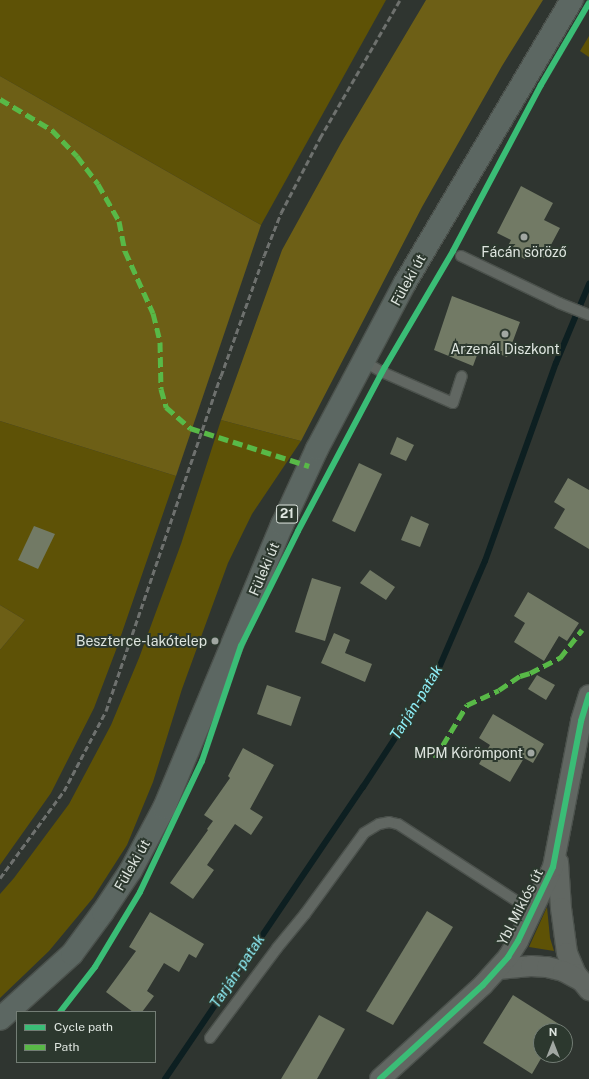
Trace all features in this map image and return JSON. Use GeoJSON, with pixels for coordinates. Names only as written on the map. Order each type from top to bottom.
{"type":"FeatureCollection","features":[{"type":"Feature","properties":{"kind":"main road","name":"Füleki út"},"geometry":{"type":"LineString","coordinates":[[0,1019],[72,954],[103,912],[131,870],[164,808],[276,539],[309,466],[405,283],[572,0]]}},
{"type":"Feature","properties":{"kind":"street","name":"Ybl Miklós út"},"geometry":{"type":"LineString","coordinates":[[380,1079],[483,985],[498,969],[518,941],[551,874],[580,721],[589,695]]}},
{"type":"Feature","properties":{"kind":"street"},"geometry":{"type":"LineString","coordinates":[[558,840],[558,881],[566,946],[576,974],[585,985]]}},
{"type":"Feature","properties":{"kind":"street"},"geometry":{"type":"LineString","coordinates":[[498,969],[531,966],[548,967],[563,971],[585,985]]}},
{"type":"Feature","properties":{"kind":"lane"},"geometry":{"type":"LineString","coordinates":[[461,256],[559,303],[589,315]]}},
{"type":"Feature","properties":{"kind":"lane"},"geometry":{"type":"LineString","coordinates":[[364,361],[389,375],[453,403],[462,376]]}},
{"type":"Feature","properties":{"kind":"lane"},"geometry":{"type":"LineString","coordinates":[[210,1038],[305,914],[364,833],[379,824],[389,822],[398,824],[532,911]]}},
{"type":"Feature","properties":{"kind":"shaded area"},"geometry":{"type":"Polygon","coordinates":[[[0,0],[386,0],[261,225],[0,76],[0,0]]]}},
{"type":"Feature","properties":{"kind":"shaded area"},"geometry":{"type":"Polygon","coordinates":[[[426,0],[543,0],[502,66],[422,207],[301,441],[221,420],[282,250],[341,143],[426,0]]]}},
{"type":"Feature","properties":{"kind":"shaded area"},"geometry":{"type":"Polygon","coordinates":[[[589,36],[589,57],[580,51],[589,36]]]}},
{"type":"Feature","properties":{"kind":"shaded area"},"geometry":{"type":"Polygon","coordinates":[[[0,76],[261,225],[176,476],[0,421],[0,76]]]}},
{"type":"Feature","properties":{"kind":"shaded area"},"geometry":{"type":"Polygon","coordinates":[[[221,420],[301,441],[252,514],[228,563],[182,689],[153,782],[127,845],[93,898],[49,951],[0,998],[0,894],[14,878],[69,804],[111,725],[139,658],[181,544],[221,420]]]}},
{"type":"Feature","properties":{"kind":"shaded area"},"geometry":{"type":"Polygon","coordinates":[[[0,421],[176,476],[116,650],[94,708],[51,793],[0,865],[0,650],[25,620],[0,605],[0,421]]]}},
{"type":"Feature","properties":{"kind":"shaded area"},"geometry":{"type":"Polygon","coordinates":[[[0,605],[25,620],[0,650],[0,605]]]}},
{"type":"Feature","properties":{"kind":"shaded area"},"geometry":{"type":"Polygon","coordinates":[[[547,907],[550,938],[554,951],[529,947],[547,907]]]}},
{"type":"Feature","properties":{"kind":"building"},"geometry":{"type":"Polygon","coordinates":[[[521,186],[553,203],[544,220],[560,228],[544,258],[529,251],[525,259],[506,250],[511,240],[497,233],[521,186]]]}},
{"type":"Feature","properties":{"kind":"building"},"geometry":{"type":"Polygon","coordinates":[[[452,296],[520,322],[507,357],[480,347],[473,366],[434,350],[452,296]]]}},
{"type":"Feature","properties":{"kind":"building"},"geometry":{"type":"Polygon","coordinates":[[[397,437],[414,445],[406,461],[390,454],[397,437]]]}},
{"type":"Feature","properties":{"kind":"building"},"geometry":{"type":"Polygon","coordinates":[[[359,463],[382,474],[355,532],[332,521],[359,463]]]}},
{"type":"Feature","properties":{"kind":"building"},"geometry":{"type":"Polygon","coordinates":[[[568,478],[589,490],[589,549],[554,528],[565,509],[554,502],[568,478]]]}},
{"type":"Feature","properties":{"kind":"building"},"geometry":{"type":"Polygon","coordinates":[[[411,516],[429,524],[420,547],[401,540],[411,516]]]}},
{"type":"Feature","properties":{"kind":"building"},"geometry":{"type":"Polygon","coordinates":[[[34,526],[55,534],[38,569],[18,560],[34,526]]]}},
{"type":"Feature","properties":{"kind":"building"},"geometry":{"type":"Polygon","coordinates":[[[370,570],[395,587],[386,600],[360,583],[370,570]]]}},
{"type":"Feature","properties":{"kind":"building"},"geometry":{"type":"Polygon","coordinates":[[[312,578],[341,587],[325,641],[295,632],[312,578]]]}},
{"type":"Feature","properties":{"kind":"building"},"geometry":{"type":"Polygon","coordinates":[[[528,592],[579,623],[567,641],[559,636],[544,661],[514,642],[525,623],[514,616],[528,592]]]}},
{"type":"Feature","properties":{"kind":"building"},"geometry":{"type":"Polygon","coordinates":[[[334,633],[350,640],[345,653],[372,664],[365,682],[321,663],[334,633]]]}},
{"type":"Feature","properties":{"kind":"building"},"geometry":{"type":"Polygon","coordinates":[[[537,675],[555,685],[546,700],[528,689],[537,675]]]}},
{"type":"Feature","properties":{"kind":"building"},"geometry":{"type":"Polygon","coordinates":[[[267,685],[301,697],[291,726],[257,714],[267,685]]]}},
{"type":"Feature","properties":{"kind":"building"},"geometry":{"type":"Polygon","coordinates":[[[493,714],[544,744],[533,763],[524,758],[510,782],[479,764],[490,745],[479,738],[493,714]]]}},
{"type":"Feature","properties":{"kind":"building"},"geometry":{"type":"Polygon","coordinates":[[[243,748],[274,765],[250,809],[263,817],[251,835],[235,824],[207,865],[214,870],[193,899],[170,883],[213,821],[204,815],[230,778],[228,776],[243,748]]]}},
{"type":"Feature","properties":{"kind":"building"},"geometry":{"type":"Polygon","coordinates":[[[427,911],[453,927],[393,1025],[366,1011],[427,911]]]}},
{"type":"Feature","properties":{"kind":"building"},"geometry":{"type":"Polygon","coordinates":[[[150,912],[204,944],[196,958],[189,954],[179,972],[164,963],[147,991],[154,996],[143,1011],[132,1011],[106,992],[136,951],[129,947],[150,912]]]}},
{"type":"Feature","properties":{"kind":"building"},"geometry":{"type":"Polygon","coordinates":[[[513,995],[557,1023],[533,1023],[533,1063],[538,1063],[532,1074],[483,1043],[513,995]]]}},
{"type":"Feature","properties":{"kind":"building"},"geometry":{"type":"Polygon","coordinates":[[[319,1015],[345,1029],[317,1079],[281,1079],[319,1015]]]}},
{"type":"Feature","properties":{"kind":"waterway","name":"Tarján-patak"},"geometry":{"type":"LineString","coordinates":[[165,1079],[363,787],[435,677],[485,561],[556,363],[589,284]]}},
{"type":"Feature","properties":{"kind":"railway"},"geometry":{"type":"LineString","coordinates":[[0,878],[64,791],[106,711],[221,376],[281,213],[320,138],[400,0]]}},
{"type":"Feature","properties":{"kind":"marked path"},"geometry":{"type":"LineString","coordinates":[[0,99],[52,130],[77,156],[98,184],[119,221],[125,251],[153,313],[160,342],[161,389],[166,407],[190,428],[309,466]]}},
{"type":"Feature","properties":{"kind":"marked path"},"geometry":{"type":"LineString","coordinates":[[435,758],[467,705],[499,690],[520,676],[530,673],[560,658],[582,630]]}},
{"type":"Feature","properties":{"kind":"cycle path"},"geometry":{"type":"LineString","coordinates":[[61,1011],[95,967],[140,892],[202,761],[241,646],[298,531],[385,367],[453,251],[541,85],[589,3]]}},
{"type":"Feature","properties":{"kind":"cycle path"},"geometry":{"type":"LineString","coordinates":[[380,1079],[483,985],[508,957],[518,941],[553,867],[581,721],[589,695]]}},
{"type":"Feature","properties":{"kind":"place","name":"Fácán söröző"},"geometry":{"type":"Point","coordinates":[524,237]}},
{"type":"Feature","properties":{"kind":"place","name":"Arzenál Diszkont"},"geometry":{"type":"Point","coordinates":[505,334]}},
{"type":"Feature","properties":{"kind":"place","name":"Beszterce-lakótelep"},"geometry":{"type":"Point","coordinates":[215,641]}},
{"type":"Feature","properties":{"kind":"place","name":"MPM Körömpont"},"geometry":{"type":"Point","coordinates":[531,753]}}]}
